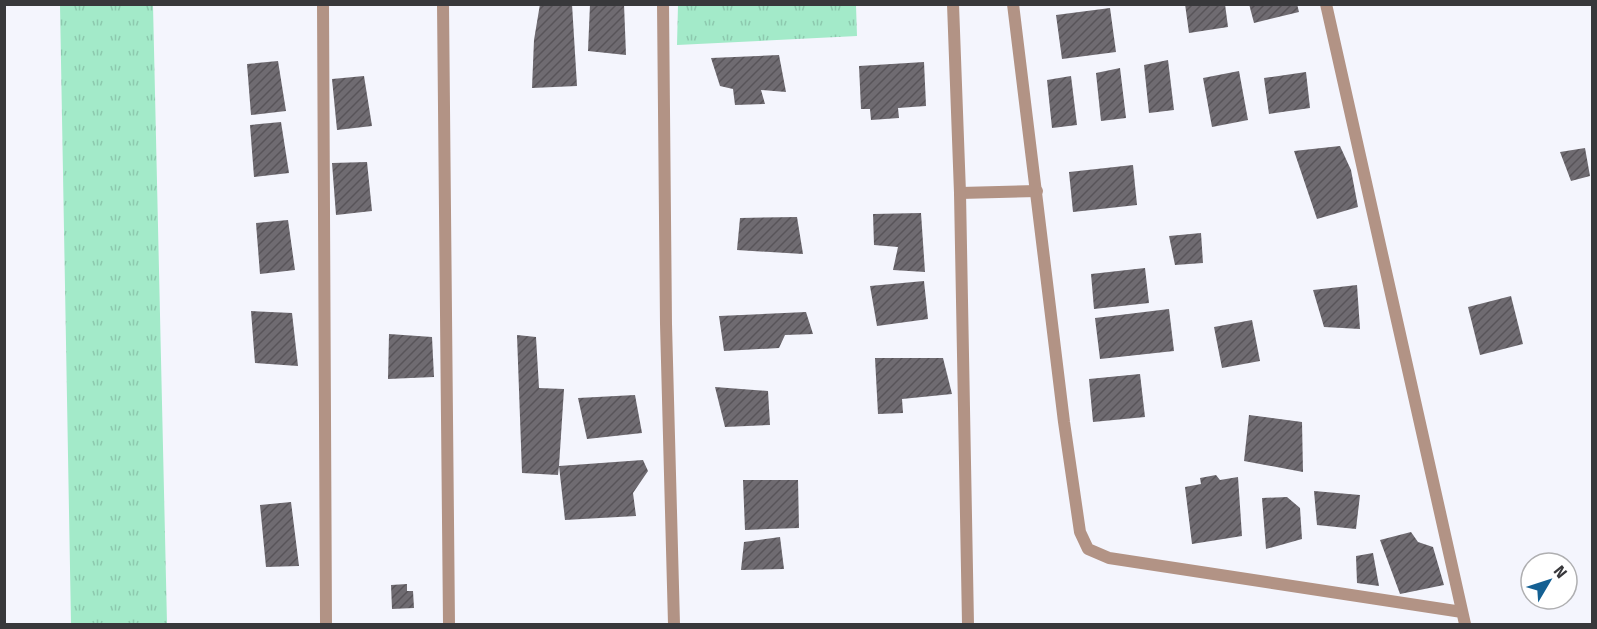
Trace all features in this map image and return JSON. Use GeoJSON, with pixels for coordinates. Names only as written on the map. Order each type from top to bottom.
{"type":"FeatureCollection","features":[{"type":"Feature","properties":{"kind":"street"},"geometry":{"type":"LineString","coordinates":[[323,4],[326,624]]}},
{"type":"Feature","properties":{"kind":"street"},"geometry":{"type":"LineString","coordinates":[[443,4],[449,624]]}},
{"type":"Feature","properties":{"kind":"street"},"geometry":{"type":"LineString","coordinates":[[663,4],[674,624]]}},
{"type":"Feature","properties":{"kind":"street"},"geometry":{"type":"LineString","coordinates":[[953,4],[960,193],[968,624]]}},
{"type":"Feature","properties":{"kind":"street"},"geometry":{"type":"LineString","coordinates":[[1013,4],[1080,532],[1088,549],[1109,558],[1463,618],[1326,4]]}},
{"type":"Feature","properties":{"kind":"street"},"geometry":{"type":"LineString","coordinates":[[960,193],[1037,191]]}},
{"type":"Feature","properties":{"kind":"green space"},"geometry":{"type":"Polygon","coordinates":[[[60,5],[153,5],[167,624],[71,624],[60,5]]]}},
{"type":"Feature","properties":{"kind":"green space"},"geometry":{"type":"Polygon","coordinates":[[[678,5],[856,5],[857,36],[677,45],[678,5]]]}},
{"type":"Feature","properties":{"kind":"building"},"geometry":{"type":"Polygon","coordinates":[[[540,4],[572,4],[577,86],[532,88],[534,40],[540,4]]]}},
{"type":"Feature","properties":{"kind":"building"},"geometry":{"type":"Polygon","coordinates":[[[590,4],[624,4],[626,55],[588,51],[590,4]]]}},
{"type":"Feature","properties":{"kind":"building"},"geometry":{"type":"Polygon","coordinates":[[[1185,4],[1225,4],[1228,27],[1189,33],[1185,4]]]}},
{"type":"Feature","properties":{"kind":"building"},"geometry":{"type":"Polygon","coordinates":[[[1249,4],[1297,4],[1299,12],[1254,23],[1249,4]]]}},
{"type":"Feature","properties":{"kind":"building"},"geometry":{"type":"Polygon","coordinates":[[[1110,8],[1116,52],[1062,59],[1056,15],[1110,8]]]}},
{"type":"Feature","properties":{"kind":"building"},"geometry":{"type":"Polygon","coordinates":[[[779,55],[786,92],[761,90],[765,104],[735,105],[733,89],[720,86],[711,58],[779,55]]]}},
{"type":"Feature","properties":{"kind":"building"},"geometry":{"type":"Polygon","coordinates":[[[1168,60],[1174,110],[1149,113],[1144,65],[1168,60]]]}},
{"type":"Feature","properties":{"kind":"building"},"geometry":{"type":"Polygon","coordinates":[[[278,61],[286,111],[251,115],[247,64],[278,61]]]}},
{"type":"Feature","properties":{"kind":"building"},"geometry":{"type":"Polygon","coordinates":[[[924,62],[926,106],[898,108],[899,118],[871,120],[870,109],[861,109],[859,66],[924,62]]]}},
{"type":"Feature","properties":{"kind":"building"},"geometry":{"type":"Polygon","coordinates":[[[1120,68],[1126,118],[1101,121],[1096,73],[1120,68]]]}},
{"type":"Feature","properties":{"kind":"building"},"geometry":{"type":"Polygon","coordinates":[[[1239,71],[1248,120],[1212,127],[1203,78],[1239,71]]]}},
{"type":"Feature","properties":{"kind":"building"},"geometry":{"type":"Polygon","coordinates":[[[1306,72],[1310,108],[1269,114],[1264,78],[1306,72]]]}},
{"type":"Feature","properties":{"kind":"building"},"geometry":{"type":"Polygon","coordinates":[[[364,76],[372,126],[337,130],[332,79],[364,76]]]}},
{"type":"Feature","properties":{"kind":"building"},"geometry":{"type":"Polygon","coordinates":[[[1071,76],[1077,125],[1052,128],[1047,80],[1071,76]]]}},
{"type":"Feature","properties":{"kind":"building"},"geometry":{"type":"Polygon","coordinates":[[[281,122],[289,173],[254,177],[250,125],[281,122]]]}},
{"type":"Feature","properties":{"kind":"building"},"geometry":{"type":"Polygon","coordinates":[[[1340,146],[1351,170],[1358,207],[1317,219],[1294,151],[1340,146]]]}},
{"type":"Feature","properties":{"kind":"building"},"geometry":{"type":"Polygon","coordinates":[[[1585,148],[1590,176],[1571,181],[1560,152],[1585,148]]]}},
{"type":"Feature","properties":{"kind":"building"},"geometry":{"type":"Polygon","coordinates":[[[367,162],[372,211],[336,215],[332,163],[367,162]]]}},
{"type":"Feature","properties":{"kind":"building"},"geometry":{"type":"Polygon","coordinates":[[[1133,165],[1137,205],[1073,212],[1069,172],[1133,165]]]}},
{"type":"Feature","properties":{"kind":"building"},"geometry":{"type":"Polygon","coordinates":[[[921,213],[925,272],[893,270],[898,247],[874,245],[873,214],[921,213]]]}},
{"type":"Feature","properties":{"kind":"building"},"geometry":{"type":"Polygon","coordinates":[[[797,217],[803,254],[737,250],[740,218],[797,217]]]}},
{"type":"Feature","properties":{"kind":"building"},"geometry":{"type":"Polygon","coordinates":[[[288,220],[295,270],[260,274],[256,223],[288,220]]]}},
{"type":"Feature","properties":{"kind":"building"},"geometry":{"type":"Polygon","coordinates":[[[1201,233],[1203,263],[1175,265],[1169,236],[1201,233]]]}},
{"type":"Feature","properties":{"kind":"building"},"geometry":{"type":"Polygon","coordinates":[[[1145,268],[1149,303],[1094,309],[1091,274],[1145,268]]]}},
{"type":"Feature","properties":{"kind":"building"},"geometry":{"type":"Polygon","coordinates":[[[924,281],[928,319],[877,326],[870,286],[924,281]]]}},
{"type":"Feature","properties":{"kind":"building"},"geometry":{"type":"Polygon","coordinates":[[[1357,285],[1360,329],[1324,327],[1313,290],[1357,285]]]}},
{"type":"Feature","properties":{"kind":"building"},"geometry":{"type":"Polygon","coordinates":[[[1511,296],[1523,344],[1480,355],[1468,307],[1511,296]]]}},
{"type":"Feature","properties":{"kind":"building"},"geometry":{"type":"Polygon","coordinates":[[[1169,309],[1174,351],[1100,359],[1095,318],[1169,309]]]}},
{"type":"Feature","properties":{"kind":"building"},"geometry":{"type":"Polygon","coordinates":[[[251,311],[292,313],[298,366],[255,363],[251,311]]]}},
{"type":"Feature","properties":{"kind":"building"},"geometry":{"type":"Polygon","coordinates":[[[806,312],[813,334],[785,335],[779,348],[724,351],[719,316],[806,312]]]}},
{"type":"Feature","properties":{"kind":"building"},"geometry":{"type":"Polygon","coordinates":[[[1252,320],[1260,361],[1222,368],[1214,327],[1252,320]]]}},
{"type":"Feature","properties":{"kind":"building"},"geometry":{"type":"Polygon","coordinates":[[[389,334],[432,337],[434,377],[388,379],[389,334]]]}},
{"type":"Feature","properties":{"kind":"building"},"geometry":{"type":"Polygon","coordinates":[[[517,335],[536,337],[539,388],[564,389],[558,475],[522,473],[517,335]]]}},
{"type":"Feature","properties":{"kind":"building"},"geometry":{"type":"Polygon","coordinates":[[[875,358],[943,358],[952,394],[902,399],[903,413],[878,414],[875,358]]]}},
{"type":"Feature","properties":{"kind":"building"},"geometry":{"type":"Polygon","coordinates":[[[1140,374],[1145,417],[1093,422],[1089,379],[1140,374]]]}},
{"type":"Feature","properties":{"kind":"building"},"geometry":{"type":"Polygon","coordinates":[[[715,387],[768,391],[770,425],[725,427],[715,387]]]}},
{"type":"Feature","properties":{"kind":"building"},"geometry":{"type":"Polygon","coordinates":[[[635,395],[642,433],[587,439],[578,398],[635,395]]]}},
{"type":"Feature","properties":{"kind":"building"},"geometry":{"type":"Polygon","coordinates":[[[1249,415],[1302,422],[1303,472],[1244,461],[1249,415]]]}},
{"type":"Feature","properties":{"kind":"building"},"geometry":{"type":"Polygon","coordinates":[[[643,460],[648,471],[633,493],[636,516],[565,520],[559,466],[643,460]]]}},
{"type":"Feature","properties":{"kind":"building"},"geometry":{"type":"Polygon","coordinates":[[[1216,475],[1220,480],[1238,477],[1242,536],[1192,544],[1185,487],[1201,484],[1200,478],[1216,475]]]}},
{"type":"Feature","properties":{"kind":"building"},"geometry":{"type":"Polygon","coordinates":[[[743,480],[798,480],[799,528],[745,530],[743,480]]]}},
{"type":"Feature","properties":{"kind":"building"},"geometry":{"type":"Polygon","coordinates":[[[1314,491],[1360,495],[1356,529],[1317,525],[1314,491]]]}},
{"type":"Feature","properties":{"kind":"building"},"geometry":{"type":"Polygon","coordinates":[[[1287,497],[1300,508],[1302,539],[1266,549],[1262,498],[1287,497]]]}},
{"type":"Feature","properties":{"kind":"building"},"geometry":{"type":"Polygon","coordinates":[[[291,502],[299,566],[266,567],[260,505],[291,502]]]}},
{"type":"Feature","properties":{"kind":"building"},"geometry":{"type":"Polygon","coordinates":[[[1411,532],[1418,542],[1433,547],[1444,585],[1400,594],[1380,540],[1411,532]]]}},
{"type":"Feature","properties":{"kind":"building"},"geometry":{"type":"Polygon","coordinates":[[[780,537],[784,569],[741,570],[744,542],[780,537]]]}},
{"type":"Feature","properties":{"kind":"building"},"geometry":{"type":"Polygon","coordinates":[[[1373,553],[1379,586],[1357,583],[1356,556],[1373,553]]]}},
{"type":"Feature","properties":{"kind":"building"},"geometry":{"type":"Polygon","coordinates":[[[407,584],[407,591],[413,591],[414,608],[392,609],[391,585],[407,584]]]}}]}
